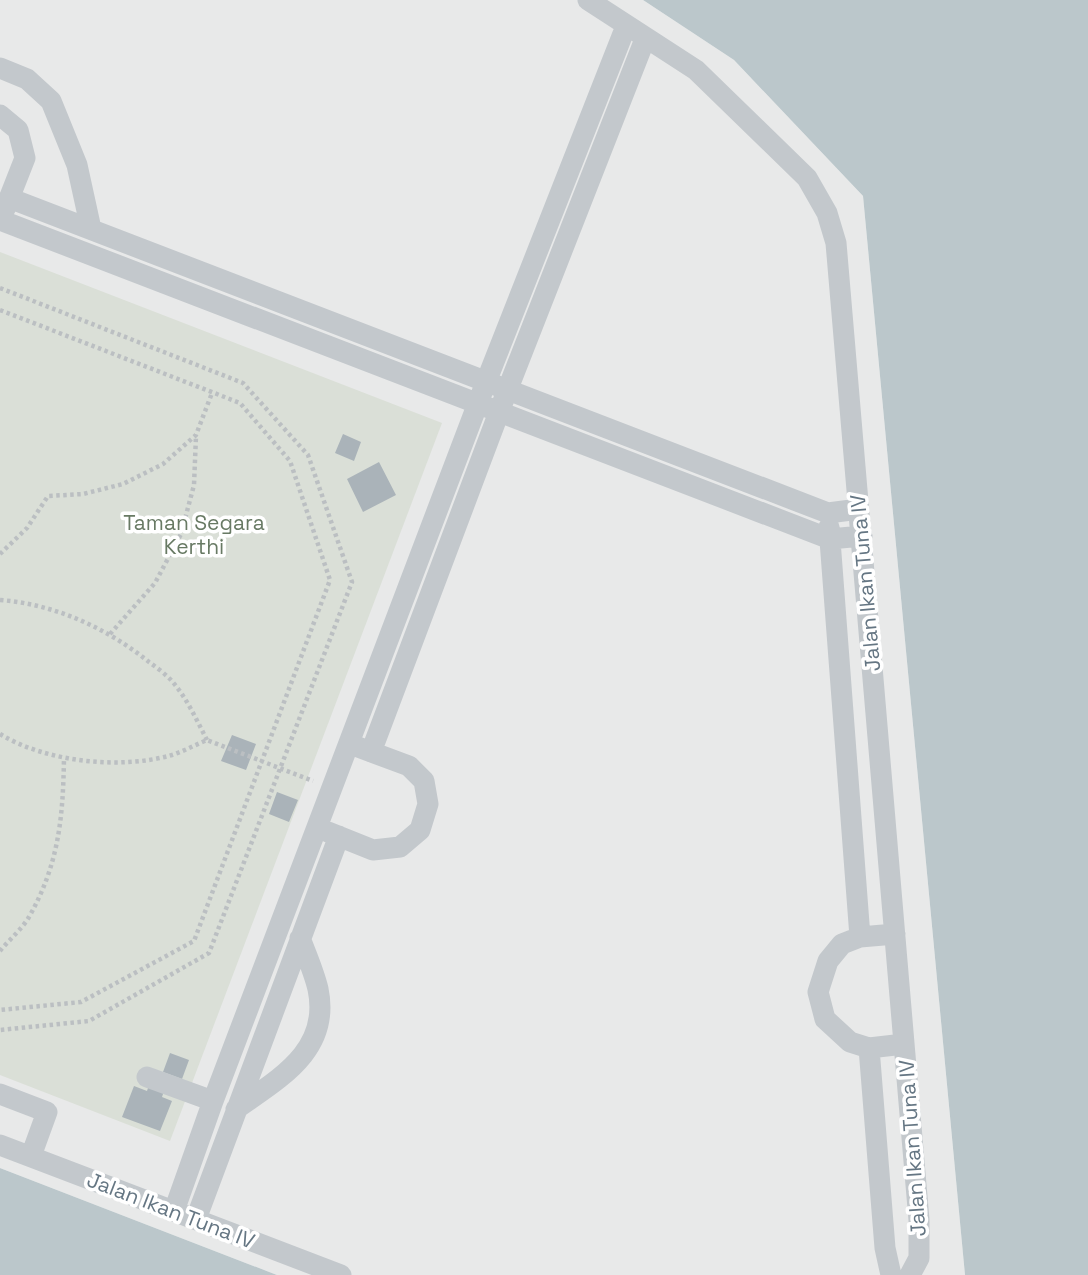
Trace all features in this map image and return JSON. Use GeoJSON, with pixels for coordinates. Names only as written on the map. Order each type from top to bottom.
{"type":"FeatureCollection","features":[{"type":"Feature","properties":{"kind":"lane","name":"Jalan Ikan Tuna IV"},"geometry":{"type":"LineString","coordinates":[[589,0],[696,70],[807,178],[827,213],[836,243],[919,1220],[919,1258],[910,1275]]}},
{"type":"Feature","properties":{"kind":"lane"},"geometry":{"type":"LineString","coordinates":[[174,1211],[213,1101],[486,382],[626,26]]}},
{"type":"Feature","properties":{"kind":"lane"},"geometry":{"type":"LineString","coordinates":[[371,752],[507,391],[645,39]]}},
{"type":"Feature","properties":{"kind":"lane"},"geometry":{"type":"LineString","coordinates":[[0,68],[27,79],[51,102],[77,165],[91,229]]}},
{"type":"Feature","properties":{"kind":"lane"},"geometry":{"type":"LineString","coordinates":[[0,115],[18,130],[24,158],[0,220],[830,539],[862,536]]}},
{"type":"Feature","properties":{"kind":"lane"},"geometry":{"type":"LineString","coordinates":[[9,198],[828,513],[859,509]]}},
{"type":"Feature","properties":{"kind":"lane","name":"Jalan Ikan Tuna IV"},"geometry":{"type":"LineString","coordinates":[[828,513],[860,937]]}},
{"type":"Feature","properties":{"kind":"lane"},"geometry":{"type":"LineString","coordinates":[[318,828],[373,850],[400,847],[420,830],[428,804],[424,781],[409,766],[350,744]]}},
{"type":"Feature","properties":{"kind":"lane"},"geometry":{"type":"LineString","coordinates":[[196,1219],[339,836]]}},
{"type":"Feature","properties":{"kind":"lane"},"geometry":{"type":"LineString","coordinates":[[895,933],[860,937],[842,944],[828,961],[818,992],[825,1019],[850,1042],[869,1048],[904,1044]]}},
{"type":"Feature","properties":{"kind":"lane"},"geometry":{"type":"LineString","coordinates":[[235,1110],[295,1067],[311,1045],[320,1018],[318,990],[300,938]]}},
{"type":"Feature","properties":{"kind":"lane"},"geometry":{"type":"LineString","coordinates":[[869,1048],[885,1248],[891,1275]]}},
{"type":"Feature","properties":{"kind":"lane"},"geometry":{"type":"LineString","coordinates":[[147,1077],[213,1101]]}},
{"type":"Feature","properties":{"kind":"lane"},"geometry":{"type":"LineString","coordinates":[[0,1094],[47,1112],[31,1156]]}},
{"type":"Feature","properties":{"kind":"lane","name":"Jalan Ikan Tuna IV"},"geometry":{"type":"LineString","coordinates":[[0,1145],[341,1275]]}},
{"type":"Feature","properties":{"kind":"path"},"geometry":{"type":"LineString","coordinates":[[0,288],[243,383],[308,455],[352,582],[209,953],[89,1021],[0,1030]]}},
{"type":"Feature","properties":{"kind":"path"},"geometry":{"type":"LineString","coordinates":[[0,310],[240,403],[290,461],[330,580],[194,941],[81,1002],[0,1010]]}},
{"type":"Feature","properties":{"kind":"path"},"geometry":{"type":"LineString","coordinates":[[110,634],[155,583],[181,534],[194,485],[196,435],[212,393]]}},
{"type":"Feature","properties":{"kind":"path"},"geometry":{"type":"LineString","coordinates":[[0,554],[27,528],[48,496],[83,495],[123,484],[163,464],[196,435]]}},
{"type":"Feature","properties":{"kind":"path"},"geometry":{"type":"LineString","coordinates":[[0,600],[21,602],[67,614],[110,634],[170,679],[192,710],[207,740],[333,789]]}},
{"type":"Feature","properties":{"kind":"path"},"geometry":{"type":"LineString","coordinates":[[0,734],[19,745],[64,758],[93,761],[129,761],[171,755],[207,740]]}},
{"type":"Feature","properties":{"kind":"path"},"geometry":{"type":"LineString","coordinates":[[0,951],[28,919],[52,869],[63,812],[64,758]]}},
{"type":"Feature","properties":{"kind":"shaded area"},"geometry":{"type":"Polygon","coordinates":[[[0,0],[643,0],[734,60],[863,196],[965,1275],[277,1275],[0,1168],[0,0]]]}},
{"type":"Feature","properties":{"kind":"shaded area"},"geometry":{"type":"Polygon","coordinates":[[[643,0],[1088,0],[1088,1275],[965,1275],[863,196],[734,60],[643,0]]]}},
{"type":"Feature","properties":{"kind":"shaded area"},"geometry":{"type":"Polygon","coordinates":[[[0,1168],[277,1275],[0,1275],[0,1168]]]}},
{"type":"Feature","properties":{"kind":"green space","name":"Taman Segara Kerthi"},"geometry":{"type":"Polygon","coordinates":[[[0,252],[442,423],[170,1141],[0,1075],[0,252]]]}},
{"type":"Feature","properties":{"kind":"building"},"geometry":{"type":"Polygon","coordinates":[[[343,434],[361,442],[354,461],[335,453],[343,434]]]}},
{"type":"Feature","properties":{"kind":"building"},"geometry":{"type":"Polygon","coordinates":[[[379,462],[396,495],[363,512],[347,479],[379,462]]]}},
{"type":"Feature","properties":{"kind":"building"},"geometry":{"type":"Polygon","coordinates":[[[232,735],[256,744],[246,770],[221,761],[232,735]]]}},
{"type":"Feature","properties":{"kind":"building"},"geometry":{"type":"Polygon","coordinates":[[[277,792],[298,800],[289,822],[269,814],[277,792]]]}},
{"type":"Feature","properties":{"kind":"building"},"geometry":{"type":"Polygon","coordinates":[[[170,1053],[189,1060],[182,1079],[163,1072],[170,1053]]]}},
{"type":"Feature","properties":{"kind":"building"},"geometry":{"type":"Polygon","coordinates":[[[149,1085],[164,1091],[162,1097],[172,1101],[160,1131],[122,1117],[134,1086],[147,1091],[149,1085]]]}}]}
